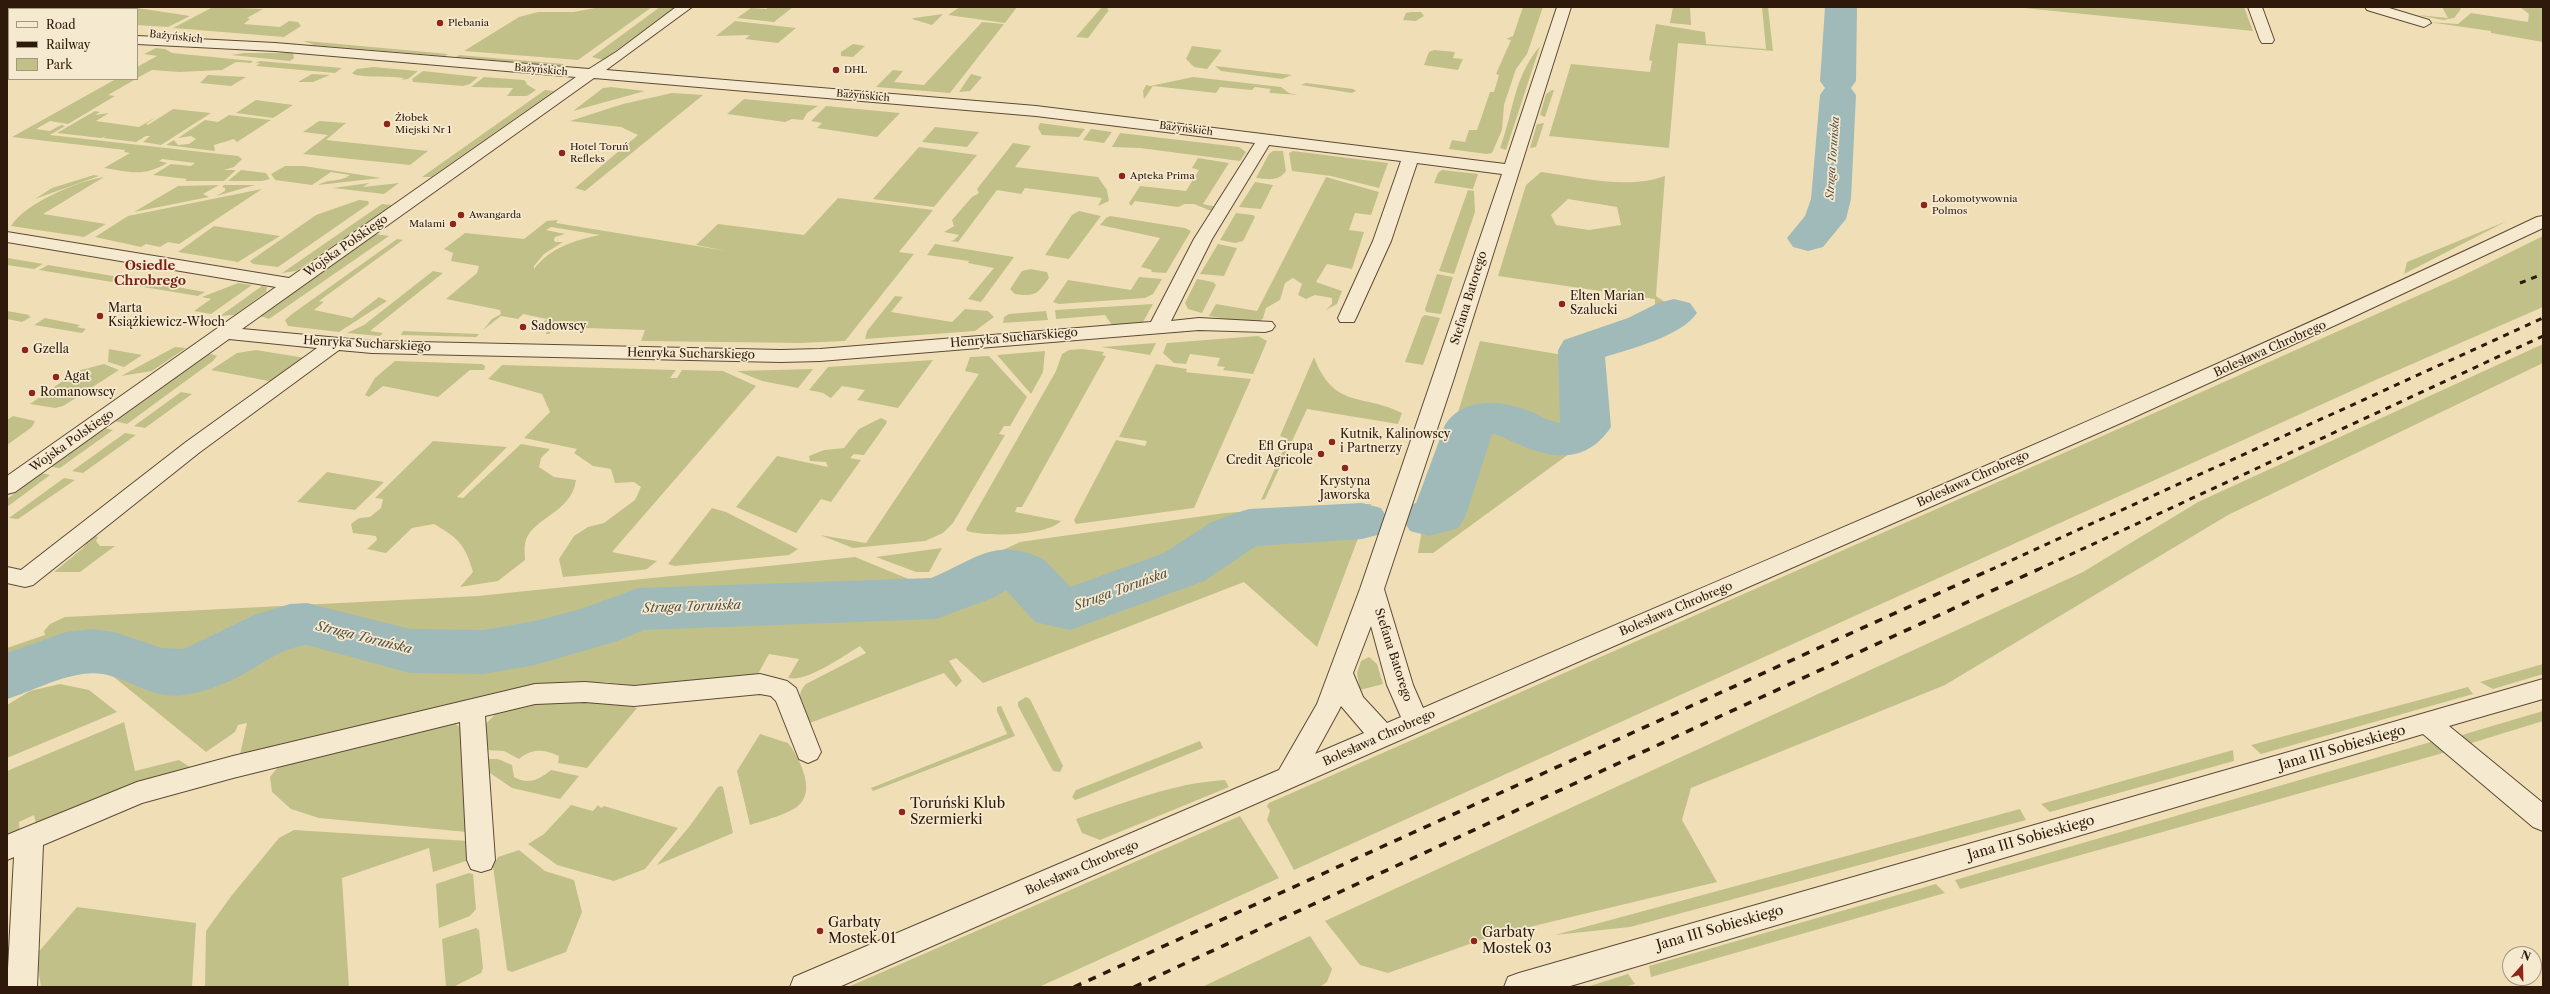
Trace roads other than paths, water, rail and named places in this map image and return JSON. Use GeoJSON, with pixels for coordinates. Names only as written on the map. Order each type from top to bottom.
{"type":"FeatureCollection","features":[{"type":"Feature","properties":{"kind":"street","name":"Wojska Polskiego"},"geometry":{"type":"LineString","coordinates":[[7,487],[685,7]]}},
{"type":"Feature","properties":{"kind":"street","name":"Stefana Batorego"},"geometry":{"type":"LineString","coordinates":[[1288,778],[1329,705],[1372,589],[1444,378],[1510,170],[1564,7]]}},
{"type":"Feature","properties":{"kind":"street"},"geometry":{"type":"LineString","coordinates":[[2255,7],[2267,40]]}},
{"type":"Feature","properties":{"kind":"street"},"geometry":{"type":"LineString","coordinates":[[2372,7],[2424,23]]}},
{"type":"Feature","properties":{"kind":"street","name":"Bażyńskich"},"geometry":{"type":"LineString","coordinates":[[138,32],[202,38],[215,43]]}},
{"type":"Feature","properties":{"kind":"street","name":"Bażyńskich"},"geometry":{"type":"LineString","coordinates":[[138,40],[155,43],[193,45],[215,43],[1036,111],[1510,170]]}},
{"type":"Feature","properties":{"kind":"street"},"geometry":{"type":"LineString","coordinates":[[1158,327],[1204,239],[1265,139]]}},
{"type":"Feature","properties":{"kind":"street"},"geometry":{"type":"LineString","coordinates":[[1347,318],[1382,242],[1410,157]]}},
{"type":"Feature","properties":{"kind":"street","name":"Bolesława Chrobrego"},"geometry":{"type":"LineString","coordinates":[[805,987],[1288,778],[2297,337],[2543,221]]}},
{"type":"Feature","properties":{"kind":"street"},"geometry":{"type":"LineString","coordinates":[[8,238],[293,284]]}},
{"type":"Feature","properties":{"kind":"street","name":"Henryka Sucharskiego"},"geometry":{"type":"LineString","coordinates":[[224,332],[329,348],[398,352],[820,355],[1199,324],[1265,326]]}},
{"type":"Feature","properties":{"kind":"street"},"geometry":{"type":"LineString","coordinates":[[7,575],[25,579],[150,479],[329,348]]}},
{"type":"Feature","properties":{"kind":"street","name":"Stefana Batorego"},"geometry":{"type":"LineString","coordinates":[[1372,589],[1400,685],[1416,721]]}},
{"type":"Feature","properties":{"kind":"street"},"geometry":{"type":"LineString","coordinates":[[1340,672],[1352,702],[1383,736]]}},
{"type":"Feature","properties":{"kind":"street"},"geometry":{"type":"LineString","coordinates":[[22,987],[18,843],[137,793],[471,708],[535,694],[584,692],[634,696],[760,684],[778,688],[787,695],[808,752]]}},
{"type":"Feature","properties":{"kind":"street","name":"Jana III Sobieskiego"},"geometry":{"type":"LineString","coordinates":[[1519,987],[2428,724],[2543,689]]}},
{"type":"Feature","properties":{"kind":"street"},"geometry":{"type":"LineString","coordinates":[[471,708],[476,753],[481,860]]}},
{"type":"Feature","properties":{"kind":"street"},"geometry":{"type":"LineString","coordinates":[[2428,724],[2543,819]]}},
{"type":"Feature","properties":{"kind":"waterway","name":"Struga Toruńska"},"geometry":{"type":"LineString","coordinates":[[1838,81],[1841,7]]}},
{"type":"Feature","properties":{"kind":"waterway","name":"Struga Toruńska"},"geometry":{"type":"LineString","coordinates":[[1808,238],[1825,219],[1831,199],[1838,95]]}},
{"type":"Feature","properties":{"kind":"waterway","name":"Struga Toruńska"},"geometry":{"type":"LineString","coordinates":[[1429,518],[1439,515],[1470,425],[1482,419],[1495,418],[1550,438],[1563,440],[1575,437],[1586,427],[1581,350],[1644,328],[1674,313]]}},
{"type":"Feature","properties":{"kind":"waterway","name":"Struga Toruńska"},"geometry":{"type":"LineString","coordinates":[[7,676],[66,655],[91,651],[114,654],[152,669],[184,672],[215,662],[259,637],[275,630],[307,624],[410,651],[483,652],[535,643],[596,626],[638,609],[936,598],[975,583],[997,569],[1011,568],[1023,573],[1055,607],[1070,609],[1184,567],[1229,536],[1249,528],[1362,521]]}},
{"type":"Feature","properties":{"kind":"railway"},"geometry":{"type":"LineString","coordinates":[[2520,283],[2543,274]]}},
{"type":"Feature","properties":{"kind":"railway"},"geometry":{"type":"LineString","coordinates":[[1990,570],[2543,318]]}},
{"type":"Feature","properties":{"kind":"railway"},"geometry":{"type":"LineString","coordinates":[[2037,570],[2543,336]]}},
{"type":"Feature","properties":{"kind":"railway"},"geometry":{"type":"LineString","coordinates":[[1074,987],[1992,569]]}},
{"type":"Feature","properties":{"kind":"railway"},"geometry":{"type":"LineString","coordinates":[[1134,987],[2039,569]]}},
{"type":"Feature","properties":{"kind":"place","name":"Plebania"},"geometry":{"type":"Point","coordinates":[440,23]}},
{"type":"Feature","properties":{"kind":"place","name":"DHL"},"geometry":{"type":"Point","coordinates":[836,70]}},
{"type":"Feature","properties":{"kind":"place","name":"Żłobek Miejski Nr 1"},"geometry":{"type":"Point","coordinates":[387,124]}},
{"type":"Feature","properties":{"kind":"place","name":"Hotel Toruń Refleks"},"geometry":{"type":"Point","coordinates":[562,153]}},
{"type":"Feature","properties":{"kind":"place","name":"Apteka Prima"},"geometry":{"type":"Point","coordinates":[1122,176]}},
{"type":"Feature","properties":{"kind":"place","name":"Lokomotywownia Polmos"},"geometry":{"type":"Point","coordinates":[1924,205]}},
{"type":"Feature","properties":{"kind":"place","name":"Awangarda"},"geometry":{"type":"Point","coordinates":[461,215]}},
{"type":"Feature","properties":{"kind":"place","name":"Malami"},"geometry":{"type":"Point","coordinates":[453,224]}},
{"type":"Feature","properties":{"kind":"place","name":"Elten Marian Szalucki"},"geometry":{"type":"Point","coordinates":[1562,304]}},
{"type":"Feature","properties":{"kind":"place","name":"Marta Książkiewicz-Włoch"},"geometry":{"type":"Point","coordinates":[100,316]}},
{"type":"Feature","properties":{"kind":"place","name":"Sadowscy"},"geometry":{"type":"Point","coordinates":[523,327]}},
{"type":"Feature","properties":{"kind":"place","name":"Gzella"},"geometry":{"type":"Point","coordinates":[25,350]}},
{"type":"Feature","properties":{"kind":"place","name":"Agat"},"geometry":{"type":"Point","coordinates":[56,377]}},
{"type":"Feature","properties":{"kind":"place","name":"Romanowscy"},"geometry":{"type":"Point","coordinates":[32,393]}},
{"type":"Feature","properties":{"kind":"place","name":"Kutnik, Kalinowscy i Partnerzy"},"geometry":{"type":"Point","coordinates":[1332,442]}},
{"type":"Feature","properties":{"kind":"place","name":"Efl Grupa Credit Agricole"},"geometry":{"type":"Point","coordinates":[1321,454]}},
{"type":"Feature","properties":{"kind":"place","name":"Krystyna Jaworska"},"geometry":{"type":"Point","coordinates":[1345,468]}},
{"type":"Feature","properties":{"kind":"place","name":"Toruński Klub Szermierki"},"geometry":{"type":"Point","coordinates":[902,812]}},
{"type":"Feature","properties":{"kind":"place","name":"Garbaty Mostek 01"},"geometry":{"type":"Point","coordinates":[820,931]}},
{"type":"Feature","properties":{"kind":"place","name":"Garbaty Mostek 03"},"geometry":{"type":"Point","coordinates":[1474,941]}},
{"type":"Feature","properties":{"kind":"district","name":"Osiedle Chrobrego"},"geometry":{"type":"Point","coordinates":[150,274]}}]}
